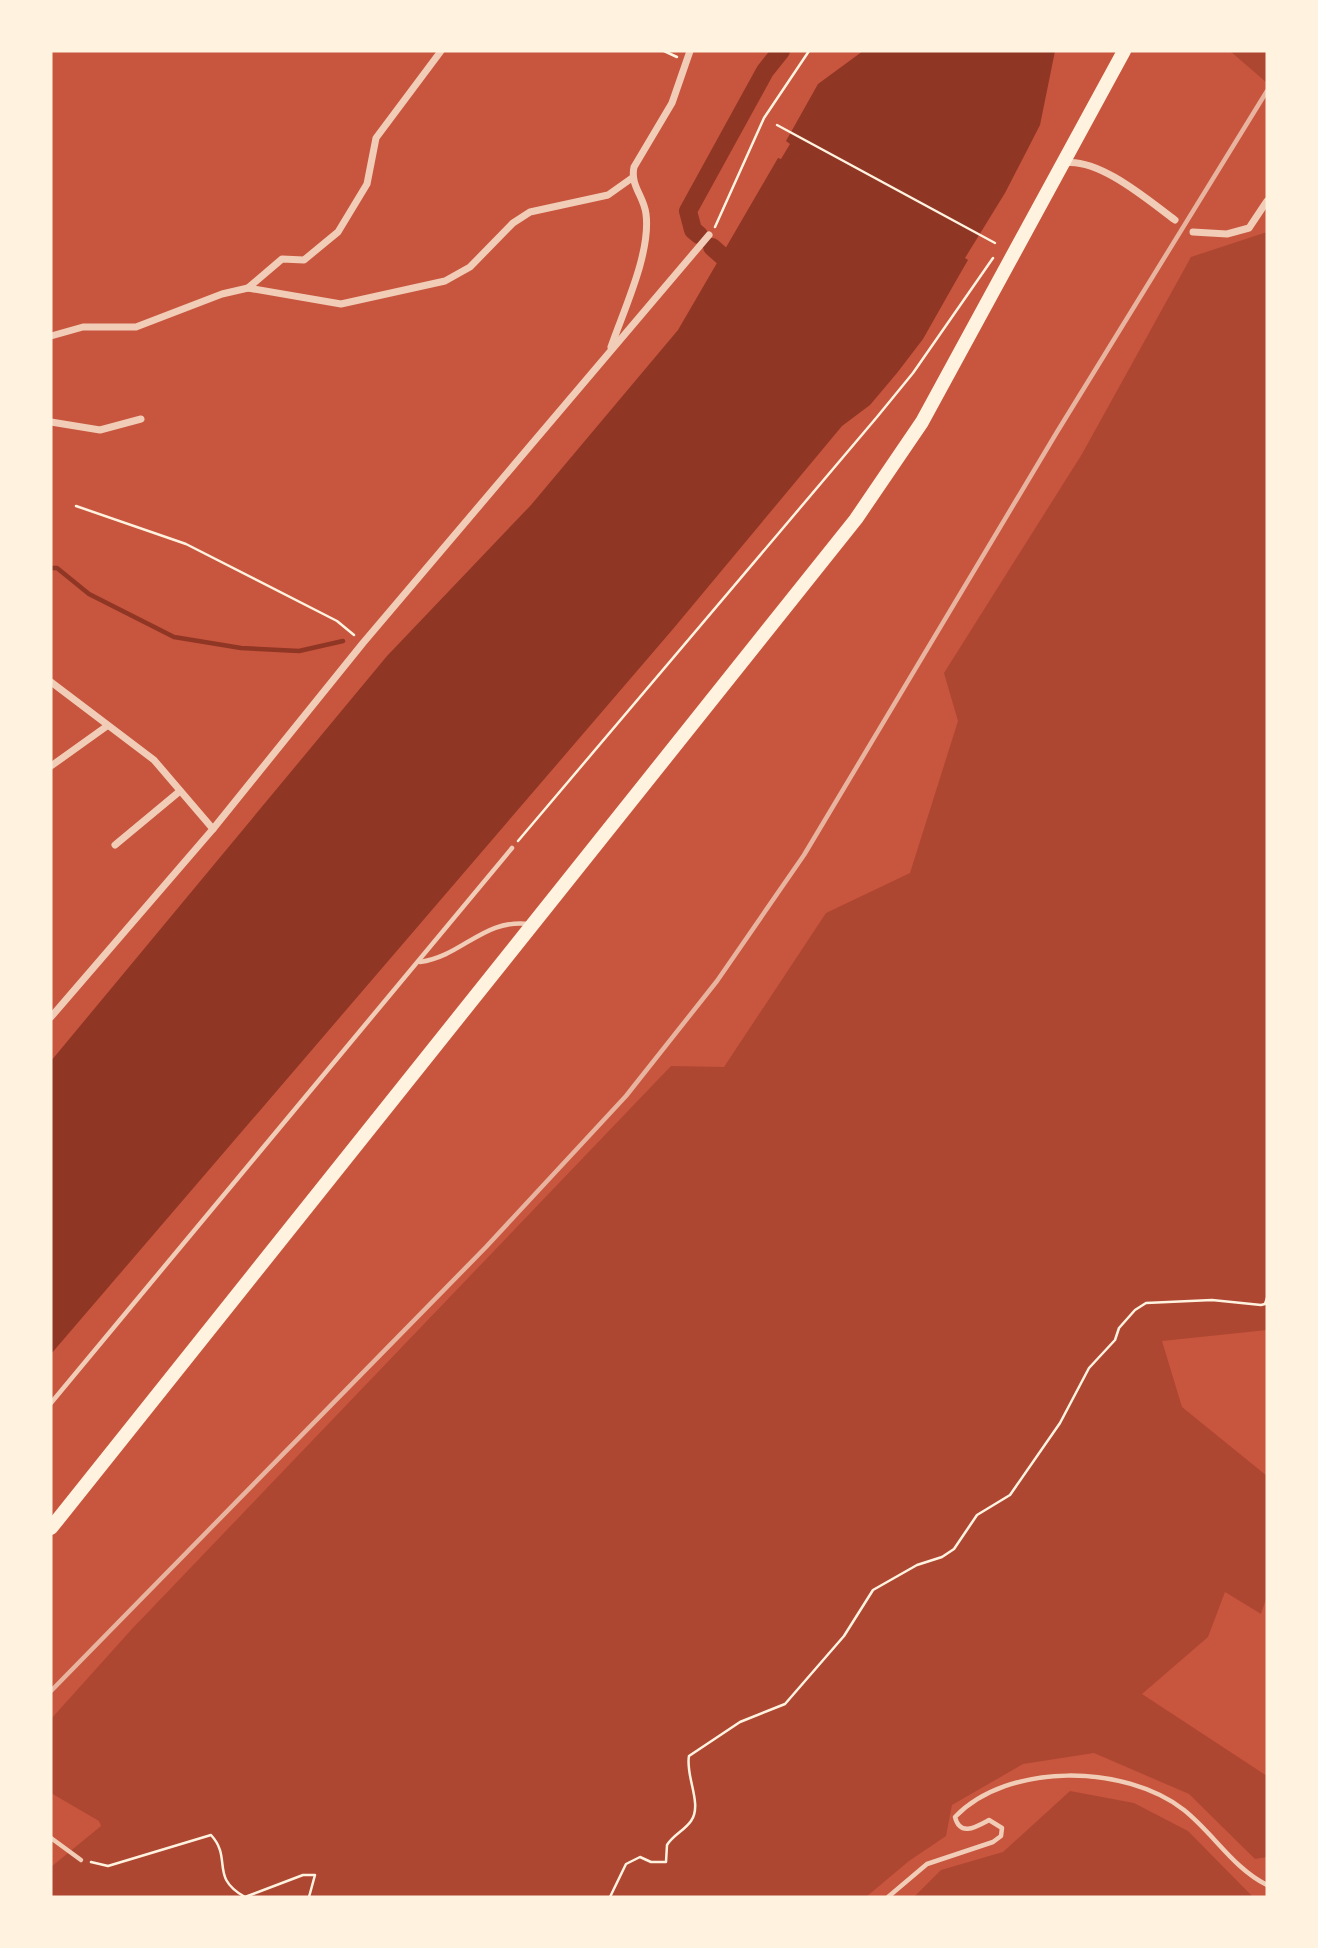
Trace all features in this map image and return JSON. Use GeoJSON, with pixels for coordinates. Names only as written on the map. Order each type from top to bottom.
{"type":"FeatureCollection","features":[{"type":"Feature","properties":{"kind":"highway"},"geometry":{"type":"LineString","coordinates":[[51,1528],[880,487],[922,422],[1124,51]]}},
{"type":"Feature","properties":{"kind":"street"},"geometry":{"type":"LineString","coordinates":[[248,288],[282,259],[304,260],[338,232],[367,184],[376,138],[441,51]]}},
{"type":"Feature","properties":{"kind":"street"},"geometry":{"type":"LineString","coordinates":[[610,351],[644,248],[646,213],[632,178],[635,167],[672,103],[690,51]]}},
{"type":"Feature","properties":{"kind":"street"},"geometry":{"type":"LineString","coordinates":[[1064,164],[1077,161],[1121,181],[1175,220]]}},
{"type":"Feature","properties":{"kind":"street"},"geometry":{"type":"LineString","coordinates":[[51,336],[83,327],[136,327],[222,294],[248,288],[341,304],[445,281],[470,267],[513,223],[530,212],[608,195],[632,178]]}},
{"type":"Feature","properties":{"kind":"street"},"geometry":{"type":"LineString","coordinates":[[1193,232],[1227,234],[1249,228],[1267,201]]}},
{"type":"Feature","properties":{"kind":"street"},"geometry":{"type":"LineString","coordinates":[[51,1017],[214,829],[363,643],[709,235]]}},
{"type":"Feature","properties":{"kind":"street"},"geometry":{"type":"LineString","coordinates":[[51,422],[100,430],[141,418]]}},
{"type":"Feature","properties":{"kind":"street"},"geometry":{"type":"LineString","coordinates":[[51,682],[154,760],[214,829]]}},
{"type":"Feature","properties":{"kind":"street"},"geometry":{"type":"LineString","coordinates":[[51,766],[107,726]]}},
{"type":"Feature","properties":{"kind":"street"},"geometry":{"type":"LineString","coordinates":[[115,845],[180,791]]}},
{"type":"Feature","properties":{"kind":"lane"},"geometry":{"type":"LineString","coordinates":[[51,1403],[512,848]]}},
{"type":"Feature","properties":{"kind":"lane"},"geometry":{"type":"LineString","coordinates":[[419,962],[438,959],[490,928],[511,922],[531,925]]}},
{"type":"Feature","properties":{"kind":"lane"},"geometry":{"type":"LineString","coordinates":[[888,1897],[927,1864],[993,1842],[1001,1836],[1002,1828],[989,1820],[971,1830],[963,1829],[957,1824],[955,1817],[967,1805],[1015,1782],[1068,1774],[1136,1786],[1183,1810],[1249,1875],[1267,1885]]}},
{"type":"Feature","properties":{"kind":"lane"},"geometry":{"type":"LineString","coordinates":[[51,1838],[81,1860]]}},
{"type":"Feature","properties":{"kind":"path"},"geometry":{"type":"LineString","coordinates":[[709,235],[719,221],[773,101],[809,51]]}},
{"type":"Feature","properties":{"kind":"path"},"geometry":{"type":"LineString","coordinates":[[777,125],[995,243]]}},
{"type":"Feature","properties":{"kind":"path"},"geometry":{"type":"LineString","coordinates":[[512,848],[913,373],[994,256]]}},
{"type":"Feature","properties":{"kind":"path"},"geometry":{"type":"LineString","coordinates":[[76,506],[186,544],[337,621],[363,643]]}},
{"type":"Feature","properties":{"kind":"path"},"geometry":{"type":"LineString","coordinates":[[610,1897],[626,1864],[640,1857],[651,1862],[666,1862],[667,1845],[692,1820],[696,1807],[687,1764],[689,1756],[740,1722],[785,1704],[844,1636],[873,1590],[917,1565],[942,1557],[954,1549],[977,1515],[1010,1494],[1059,1423],[1078,1384],[1115,1340],[1119,1328],[1135,1310],[1146,1303],[1212,1300],[1261,1305],[1265,1304],[1267,1298]]}},
{"type":"Feature","properties":{"kind":"path"},"geometry":{"type":"LineString","coordinates":[[81,1860],[108,1867],[211,1835],[220,1846],[222,1877],[234,1891],[245,1897],[303,1875],[315,1875],[309,1897]]}},
{"type":"Feature","properties":{"kind":"shaded area"},"geometry":{"type":"Polygon","coordinates":[[[863,51],[1055,51],[1040,125],[923,339],[870,405],[842,426],[673,629],[51,1354],[51,1061],[387,656],[531,505],[678,330],[778,158],[781,159],[790,144],[786,141],[818,84],[863,51]]]}},
{"type":"Feature","properties":{"kind":"shaded area"},"geometry":{"type":"Polygon","coordinates":[[[1230,51],[1267,51],[1267,83],[1230,51]]]}},
{"type":"Feature","properties":{"kind":"shaded area"},"geometry":{"type":"Polygon","coordinates":[[[1267,232],[1267,1330],[1162,1341],[1182,1407],[1267,1476],[1267,1596],[1261,1614],[1225,1592],[1208,1637],[1142,1694],[1267,1776],[1267,1857],[1255,1859],[1189,1794],[1094,1753],[1023,1764],[952,1805],[946,1836],[909,1861],[866,1897],[51,1897],[51,1867],[101,1826],[99,1821],[51,1793],[51,1719],[131,1630],[671,1066],[724,1067],[826,913],[910,873],[958,721],[944,673],[1082,454],[1191,257],[1267,232]]]}},
{"type":"Feature","properties":{"kind":"shaded area"},"geometry":{"type":"Polygon","coordinates":[[[1070,1791],[1134,1803],[1188,1831],[1253,1897],[914,1897],[941,1870],[1003,1852],[1070,1791]]]}},
{"type":"Feature","properties":{"kind":"waterway"},"geometry":{"type":"LineString","coordinates":[[699,235],[693,230],[688,211],[765,71],[781,51]]}},
{"type":"Feature","properties":{"kind":"waterway"},"geometry":{"type":"LineString","coordinates":[[712,247],[738,270]]}},
{"type":"Feature","properties":{"kind":"waterway"},"geometry":{"type":"LineString","coordinates":[[51,568],[57,568],[89,594],[174,637],[241,648],[299,651],[343,641]]}},
{"type":"Feature","properties":{"kind":"railway"},"geometry":{"type":"LineString","coordinates":[[51,1691],[486,1247],[626,1096],[717,981],[804,855],[1057,432],[1267,91]]}}]}
